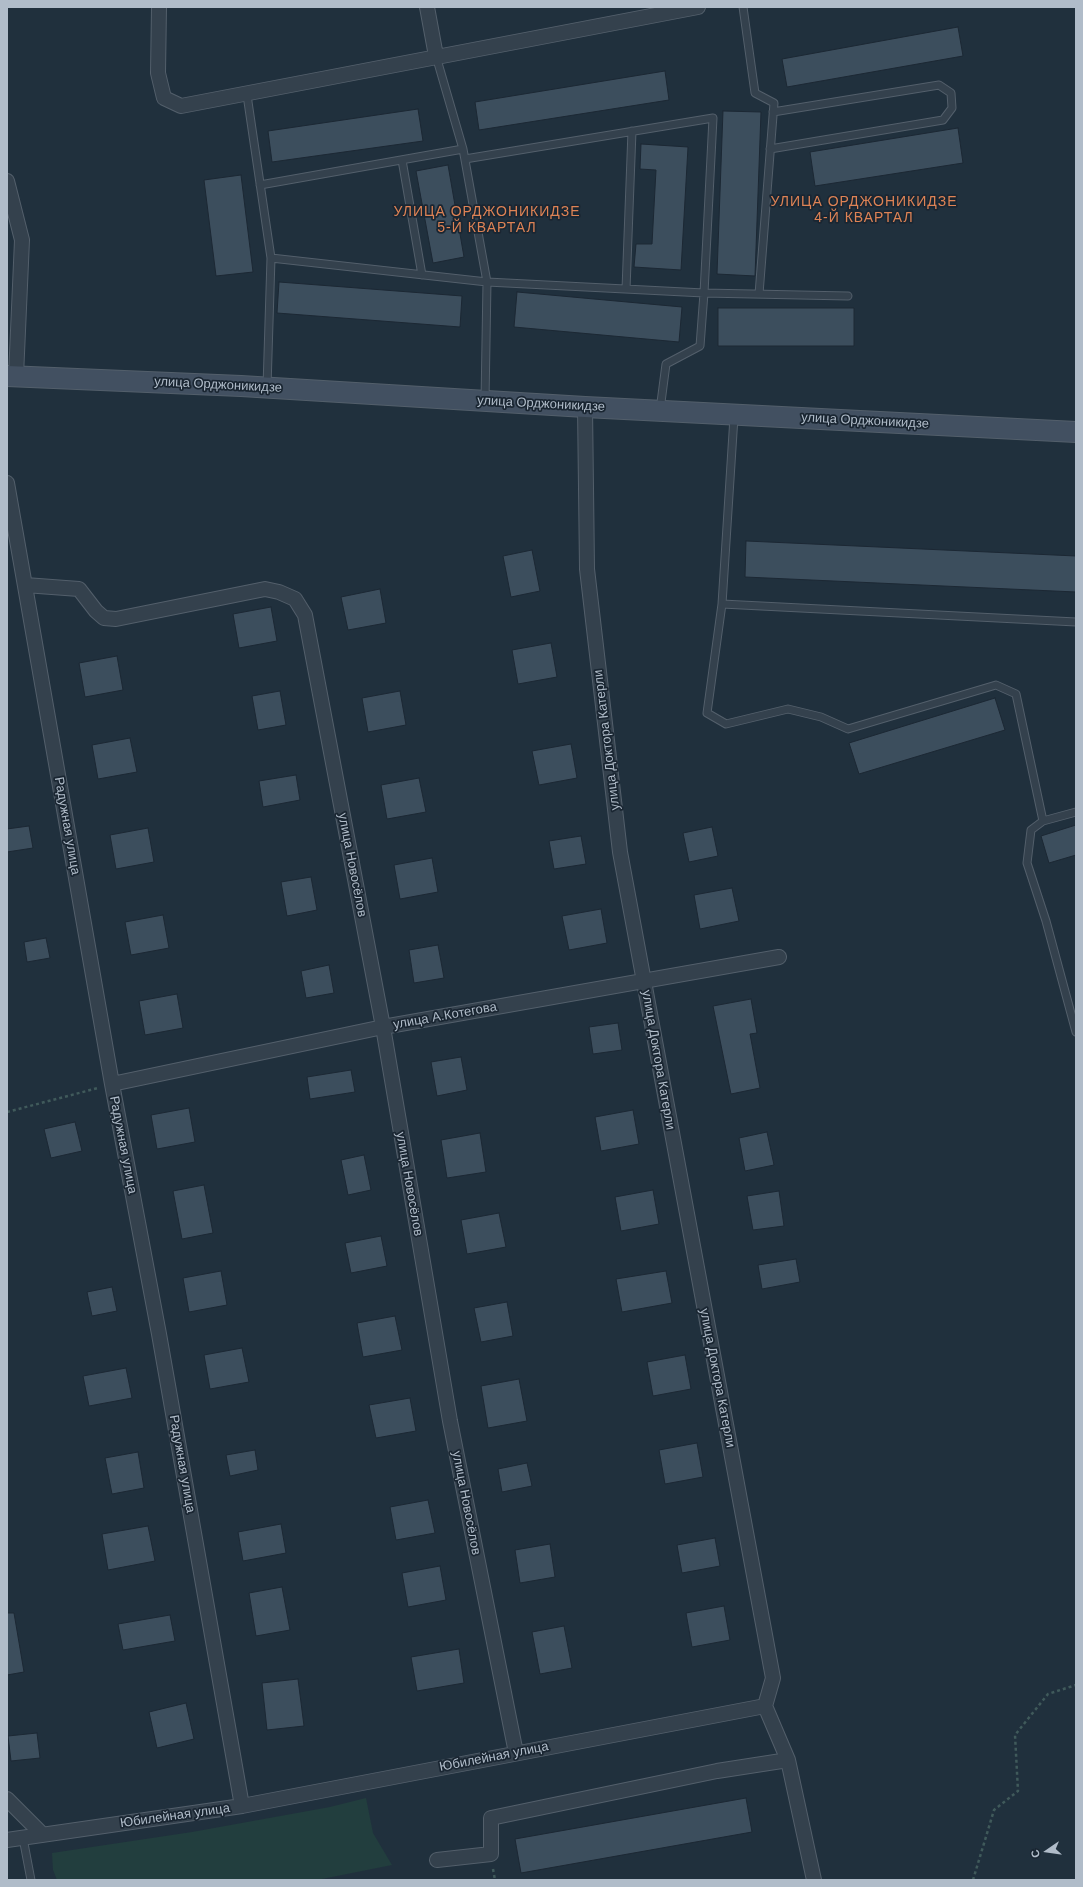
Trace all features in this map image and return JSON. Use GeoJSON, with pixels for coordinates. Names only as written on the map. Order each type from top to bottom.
{"type":"FeatureCollection","features":[{"type":"Feature","properties":{"kind":"main road","name":"улица Орджоникидзе"},"geometry":{"type":"LineString","coordinates":[[12,376],[267,387],[585,407],[734,413],[1076,432]]}},
{"type":"Feature","properties":{"kind":"street"},"geometry":{"type":"LineString","coordinates":[[159,7],[158,73],[164,98],[181,106],[247,95],[436,56],[698,7]]}},
{"type":"Feature","properties":{"kind":"street"},"geometry":{"type":"LineString","coordinates":[[427,7],[436,56]]}},
{"type":"Feature","properties":{"kind":"street"},"geometry":{"type":"LineString","coordinates":[[7,181],[22,240],[12,376]]}},
{"type":"Feature","properties":{"kind":"street","name":"улица Доктора Катерли"},"geometry":{"type":"LineString","coordinates":[[585,407],[587,569],[620,852],[773,1678],[765,1706]]}},
{"type":"Feature","properties":{"kind":"street","name":"Радужная улица"},"geometry":{"type":"LineString","coordinates":[[7,484],[112,1084],[157,1326],[242,1806]]}},
{"type":"Feature","properties":{"kind":"street","name":"улица Новосёлов"},"geometry":{"type":"LineString","coordinates":[[25,585],[79,589],[96,611],[104,618],[116,619],[265,589],[279,592],[295,599],[305,615],[383,1027],[450,1421],[516,1753]]}},
{"type":"Feature","properties":{"kind":"street","name":"улица А.Котегова"},"geometry":{"type":"LineString","coordinates":[[112,1084],[383,1027],[779,957]]}},
{"type":"Feature","properties":{"kind":"street"},"geometry":{"type":"LineString","coordinates":[[765,1706],[788,1760],[814,1880]]}},
{"type":"Feature","properties":{"kind":"street","name":"Юбилейная улица"},"geometry":{"type":"LineString","coordinates":[[7,1840],[242,1806],[765,1706]]}},
{"type":"Feature","properties":{"kind":"street"},"geometry":{"type":"LineString","coordinates":[[437,1860],[491,1854],[491,1818],[717,1771],[788,1760]]}},
{"type":"Feature","properties":{"kind":"street"},"geometry":{"type":"LineString","coordinates":[[7,1799],[43,1835]]}},
{"type":"Feature","properties":{"kind":"lane"},"geometry":{"type":"LineString","coordinates":[[743,7],[755,93],[774,103],[759,294]]}},
{"type":"Feature","properties":{"kind":"lane"},"geometry":{"type":"LineString","coordinates":[[436,56],[464,149],[487,282],[485,401]]}},
{"type":"Feature","properties":{"kind":"lane"},"geometry":{"type":"LineString","coordinates":[[770,149],[944,120],[952,108],[951,93],[939,85],[773,112]]}},
{"type":"Feature","properties":{"kind":"lane"},"geometry":{"type":"LineString","coordinates":[[247,95],[271,258],[267,387]]}},
{"type":"Feature","properties":{"kind":"lane"},"geometry":{"type":"LineString","coordinates":[[465,159],[713,118],[700,346],[666,364],[660,410]]}},
{"type":"Feature","properties":{"kind":"lane"},"geometry":{"type":"LineString","coordinates":[[626,289],[632,131]]}},
{"type":"Feature","properties":{"kind":"lane"},"geometry":{"type":"LineString","coordinates":[[260,185],[464,149]]}},
{"type":"Feature","properties":{"kind":"lane"},"geometry":{"type":"LineString","coordinates":[[402,160],[422,275]]}},
{"type":"Feature","properties":{"kind":"lane"},"geometry":{"type":"LineString","coordinates":[[271,258],[487,282],[704,293],[848,296]]}},
{"type":"Feature","properties":{"kind":"lane"},"geometry":{"type":"LineString","coordinates":[[734,413],[722,604],[707,713],[726,724],[788,709],[822,717],[848,729],[996,685],[1016,694],[1043,821]]}},
{"type":"Feature","properties":{"kind":"lane"},"geometry":{"type":"LineString","coordinates":[[722,604],[1076,622]]}},
{"type":"Feature","properties":{"kind":"lane"},"geometry":{"type":"LineString","coordinates":[[1076,812],[1043,821],[1031,830],[1027,864],[1046,921],[1076,1031]]}},
{"type":"Feature","properties":{"kind":"lane"},"geometry":{"type":"LineString","coordinates":[[23,1838],[31,1880]]}},
{"type":"Feature","properties":{"kind":"path"},"geometry":{"type":"LineString","coordinates":[[7,1112],[112,1084]]}},
{"type":"Feature","properties":{"kind":"path"},"geometry":{"type":"LineString","coordinates":[[973,1880],[994,1810],[1018,1791],[1015,1735],[1048,1694],[1076,1685]]}},
{"type":"Feature","properties":{"kind":"green space"},"geometry":{"type":"Polygon","coordinates":[[[366,1798],[373,1833],[392,1865],[317,1880],[57,1880],[53,1870],[52,1853],[192,1832],[330,1807],[366,1798]]]}},
{"type":"Feature","properties":{"kind":"building"},"geometry":{"type":"Polygon","coordinates":[[[958,27],[963,56],[787,87],[782,59],[958,27]]]}},
{"type":"Feature","properties":{"kind":"building"},"geometry":{"type":"Polygon","coordinates":[[[665,71],[669,100],[479,130],[475,102],[665,71]]]}},
{"type":"Feature","properties":{"kind":"building"},"geometry":{"type":"Polygon","coordinates":[[[418,109],[423,141],[272,162],[268,131],[418,109]]]}},
{"type":"Feature","properties":{"kind":"building"},"geometry":{"type":"Polygon","coordinates":[[[723,111],[761,112],[755,276],[717,274],[723,111]]]}},
{"type":"Feature","properties":{"kind":"building"},"geometry":{"type":"Polygon","coordinates":[[[958,128],[963,163],[815,186],[810,152],[958,128]]]}},
{"type":"Feature","properties":{"kind":"building"},"geometry":{"type":"Polygon","coordinates":[[[641,144],[688,147],[681,270],[634,267],[636,244],[652,244],[656,170],[640,169],[641,144]]]}},
{"type":"Feature","properties":{"kind":"building"},"geometry":{"type":"Polygon","coordinates":[[[448,165],[464,257],[433,263],[416,171],[448,165]]]}},
{"type":"Feature","properties":{"kind":"building"},"geometry":{"type":"Polygon","coordinates":[[[241,175],[253,272],[216,276],[204,180],[241,175]]]}},
{"type":"Feature","properties":{"kind":"building"},"geometry":{"type":"Polygon","coordinates":[[[279,282],[462,296],[460,327],[277,313],[279,282]]]}},
{"type":"Feature","properties":{"kind":"building"},"geometry":{"type":"Polygon","coordinates":[[[517,292],[682,307],[679,342],[514,327],[517,292]]]}},
{"type":"Feature","properties":{"kind":"building"},"geometry":{"type":"Polygon","coordinates":[[[718,308],[854,308],[854,346],[718,346],[718,308]]]}},
{"type":"Feature","properties":{"kind":"building"},"geometry":{"type":"Polygon","coordinates":[[[746,541],[1076,556],[1076,592],[745,577],[746,541]]]}},
{"type":"Feature","properties":{"kind":"building"},"geometry":{"type":"Polygon","coordinates":[[[532,550],[540,591],[511,597],[503,556],[532,550]]]}},
{"type":"Feature","properties":{"kind":"building"},"geometry":{"type":"Polygon","coordinates":[[[380,589],[386,623],[348,630],[341,597],[380,589]]]}},
{"type":"Feature","properties":{"kind":"building"},"geometry":{"type":"Polygon","coordinates":[[[271,607],[277,641],[239,648],[233,614],[271,607]]]}},
{"type":"Feature","properties":{"kind":"building"},"geometry":{"type":"Polygon","coordinates":[[[551,643],[557,677],[518,684],[512,650],[551,643]]]}},
{"type":"Feature","properties":{"kind":"building"},"geometry":{"type":"Polygon","coordinates":[[[117,656],[123,690],[85,697],[79,663],[117,656]]]}},
{"type":"Feature","properties":{"kind":"building"},"geometry":{"type":"Polygon","coordinates":[[[280,691],[286,725],[258,730],[252,696],[280,691]]]}},
{"type":"Feature","properties":{"kind":"building"},"geometry":{"type":"Polygon","coordinates":[[[400,691],[406,725],[368,732],[362,698],[400,691]]]}},
{"type":"Feature","properties":{"kind":"building"},"geometry":{"type":"Polygon","coordinates":[[[995,698],[1005,730],[859,774],[849,743],[995,698]]]}},
{"type":"Feature","properties":{"kind":"building"},"geometry":{"type":"Polygon","coordinates":[[[130,738],[137,772],[98,779],[92,745],[130,738]]]}},
{"type":"Feature","properties":{"kind":"building"},"geometry":{"type":"Polygon","coordinates":[[[571,744],[577,778],[539,785],[532,751],[571,744]]]}},
{"type":"Feature","properties":{"kind":"building"},"geometry":{"type":"Polygon","coordinates":[[[296,775],[300,800],[263,807],[259,781],[296,775]]]}},
{"type":"Feature","properties":{"kind":"building"},"geometry":{"type":"Polygon","coordinates":[[[419,778],[426,812],[387,819],[381,785],[419,778]]]}},
{"type":"Feature","properties":{"kind":"building"},"geometry":{"type":"Polygon","coordinates":[[[1076,825],[1076,855],[1049,863],[1041,836],[1076,825]]]}},
{"type":"Feature","properties":{"kind":"building"},"geometry":{"type":"Polygon","coordinates":[[[29,826],[33,848],[7,852],[7,829],[29,826]]]}},
{"type":"Feature","properties":{"kind":"building"},"geometry":{"type":"Polygon","coordinates":[[[712,827],[718,856],[689,862],[683,833],[712,827]]]}},
{"type":"Feature","properties":{"kind":"building"},"geometry":{"type":"Polygon","coordinates":[[[148,828],[154,862],[116,869],[110,835],[148,828]]]}},
{"type":"Feature","properties":{"kind":"building"},"geometry":{"type":"Polygon","coordinates":[[[581,836],[586,864],[554,869],[549,841],[581,836]]]}},
{"type":"Feature","properties":{"kind":"building"},"geometry":{"type":"Polygon","coordinates":[[[432,858],[438,892],[400,899],[394,865],[432,858]]]}},
{"type":"Feature","properties":{"kind":"building"},"geometry":{"type":"Polygon","coordinates":[[[311,877],[317,910],[287,916],[281,882],[311,877]]]}},
{"type":"Feature","properties":{"kind":"building"},"geometry":{"type":"Polygon","coordinates":[[[732,888],[739,921],[700,929],[694,895],[732,888]]]}},
{"type":"Feature","properties":{"kind":"building"},"geometry":{"type":"Polygon","coordinates":[[[601,909],[607,943],[569,950],[562,916],[601,909]]]}},
{"type":"Feature","properties":{"kind":"building"},"geometry":{"type":"Polygon","coordinates":[[[163,915],[169,948],[131,955],[125,922],[163,915]]]}},
{"type":"Feature","properties":{"kind":"building"},"geometry":{"type":"Polygon","coordinates":[[[46,938],[50,958],[27,962],[24,942],[46,938]]]}},
{"type":"Feature","properties":{"kind":"building"},"geometry":{"type":"Polygon","coordinates":[[[438,945],[444,978],[414,983],[409,950],[438,945]]]}},
{"type":"Feature","properties":{"kind":"building"},"geometry":{"type":"Polygon","coordinates":[[[329,965],[334,993],[306,998],[301,971],[329,965]]]}},
{"type":"Feature","properties":{"kind":"building"},"geometry":{"type":"Polygon","coordinates":[[[177,994],[183,1028],[145,1035],[139,1001],[177,994]]]}},
{"type":"Feature","properties":{"kind":"building"},"geometry":{"type":"Polygon","coordinates":[[[751,999],[757,1033],[750,1034],[760,1088],[731,1094],[713,1006],[751,999]]]}},
{"type":"Feature","properties":{"kind":"building"},"geometry":{"type":"Polygon","coordinates":[[[618,1023],[622,1050],[593,1054],[589,1027],[618,1023]]]}},
{"type":"Feature","properties":{"kind":"building"},"geometry":{"type":"Polygon","coordinates":[[[461,1057],[467,1090],[437,1096],[431,1062],[461,1057]]]}},
{"type":"Feature","properties":{"kind":"building"},"geometry":{"type":"Polygon","coordinates":[[[351,1070],[355,1092],[310,1099],[307,1077],[351,1070]]]}},
{"type":"Feature","properties":{"kind":"building"},"geometry":{"type":"Polygon","coordinates":[[[189,1108],[195,1142],[157,1149],[151,1115],[189,1108]]]}},
{"type":"Feature","properties":{"kind":"building"},"geometry":{"type":"Polygon","coordinates":[[[633,1110],[639,1144],[601,1151],[595,1117],[633,1110]]]}},
{"type":"Feature","properties":{"kind":"building"},"geometry":{"type":"Polygon","coordinates":[[[75,1122],[82,1151],[51,1158],[44,1129],[75,1122]]]}},
{"type":"Feature","properties":{"kind":"building"},"geometry":{"type":"Polygon","coordinates":[[[767,1132],[774,1165],[745,1171],[739,1138],[767,1132]]]}},
{"type":"Feature","properties":{"kind":"building"},"geometry":{"type":"Polygon","coordinates":[[[480,1133],[486,1172],[447,1178],[441,1140],[480,1133]]]}},
{"type":"Feature","properties":{"kind":"building"},"geometry":{"type":"Polygon","coordinates":[[[364,1155],[371,1190],[348,1195],[341,1160],[364,1155]]]}},
{"type":"Feature","properties":{"kind":"building"},"geometry":{"type":"Polygon","coordinates":[[[204,1185],[213,1233],[182,1239],[173,1191],[204,1185]]]}},
{"type":"Feature","properties":{"kind":"building"},"geometry":{"type":"Polygon","coordinates":[[[653,1190],[659,1224],[621,1231],[615,1197],[653,1190]]]}},
{"type":"Feature","properties":{"kind":"building"},"geometry":{"type":"Polygon","coordinates":[[[779,1191],[784,1226],[753,1230],[747,1196],[779,1191]]]}},
{"type":"Feature","properties":{"kind":"building"},"geometry":{"type":"Polygon","coordinates":[[[499,1213],[506,1247],[467,1254],[461,1220],[499,1213]]]}},
{"type":"Feature","properties":{"kind":"building"},"geometry":{"type":"Polygon","coordinates":[[[381,1236],[387,1266],[351,1273],[345,1243],[381,1236]]]}},
{"type":"Feature","properties":{"kind":"building"},"geometry":{"type":"Polygon","coordinates":[[[796,1259],[800,1282],[762,1289],[758,1265],[796,1259]]]}},
{"type":"Feature","properties":{"kind":"building"},"geometry":{"type":"Polygon","coordinates":[[[221,1271],[227,1305],[189,1312],[183,1278],[221,1271]]]}},
{"type":"Feature","properties":{"kind":"building"},"geometry":{"type":"Polygon","coordinates":[[[666,1271],[672,1303],[622,1312],[616,1279],[666,1271]]]}},
{"type":"Feature","properties":{"kind":"building"},"geometry":{"type":"Polygon","coordinates":[[[112,1287],[117,1311],[92,1316],[87,1292],[112,1287]]]}},
{"type":"Feature","properties":{"kind":"building"},"geometry":{"type":"Polygon","coordinates":[[[507,1302],[513,1336],[481,1342],[474,1308],[507,1302]]]}},
{"type":"Feature","properties":{"kind":"building"},"geometry":{"type":"Polygon","coordinates":[[[395,1316],[402,1350],[363,1357],[357,1323],[395,1316]]]}},
{"type":"Feature","properties":{"kind":"building"},"geometry":{"type":"Polygon","coordinates":[[[242,1348],[249,1382],[210,1389],[204,1355],[242,1348]]]}},
{"type":"Feature","properties":{"kind":"building"},"geometry":{"type":"Polygon","coordinates":[[[685,1355],[691,1389],[653,1396],[647,1362],[685,1355]]]}},
{"type":"Feature","properties":{"kind":"building"},"geometry":{"type":"Polygon","coordinates":[[[126,1368],[132,1398],[89,1406],[83,1376],[126,1368]]]}},
{"type":"Feature","properties":{"kind":"building"},"geometry":{"type":"Polygon","coordinates":[[[519,1379],[527,1421],[488,1428],[481,1386],[519,1379]]]}},
{"type":"Feature","properties":{"kind":"building"},"geometry":{"type":"Polygon","coordinates":[[[410,1398],[416,1431],[376,1438],[369,1405],[410,1398]]]}},
{"type":"Feature","properties":{"kind":"building"},"geometry":{"type":"Polygon","coordinates":[[[697,1443],[703,1477],[665,1484],[659,1450],[697,1443]]]}},
{"type":"Feature","properties":{"kind":"building"},"geometry":{"type":"Polygon","coordinates":[[[255,1450],[258,1470],[230,1476],[226,1455],[255,1450]]]}},
{"type":"Feature","properties":{"kind":"building"},"geometry":{"type":"Polygon","coordinates":[[[138,1452],[144,1488],[112,1494],[105,1458],[138,1452]]]}},
{"type":"Feature","properties":{"kind":"building"},"geometry":{"type":"Polygon","coordinates":[[[527,1463],[532,1486],[502,1492],[498,1469],[527,1463]]]}},
{"type":"Feature","properties":{"kind":"building"},"geometry":{"type":"Polygon","coordinates":[[[428,1500],[435,1533],[396,1540],[390,1507],[428,1500]]]}},
{"type":"Feature","properties":{"kind":"building"},"geometry":{"type":"Polygon","coordinates":[[[281,1524],[286,1553],[243,1561],[238,1532],[281,1524]]]}},
{"type":"Feature","properties":{"kind":"building"},"geometry":{"type":"Polygon","coordinates":[[[148,1526],[155,1561],[108,1570],[102,1534],[148,1526]]]}},
{"type":"Feature","properties":{"kind":"building"},"geometry":{"type":"Polygon","coordinates":[[[715,1538],[720,1566],[682,1573],[677,1545],[715,1538]]]}},
{"type":"Feature","properties":{"kind":"building"},"geometry":{"type":"Polygon","coordinates":[[[550,1544],[555,1577],[520,1583],[515,1550],[550,1544]]]}},
{"type":"Feature","properties":{"kind":"building"},"geometry":{"type":"Polygon","coordinates":[[[440,1566],[446,1600],[408,1607],[402,1573],[440,1566]]]}},
{"type":"Feature","properties":{"kind":"building"},"geometry":{"type":"Polygon","coordinates":[[[282,1587],[290,1630],[256,1636],[249,1593],[282,1587]]]}},
{"type":"Feature","properties":{"kind":"building"},"geometry":{"type":"Polygon","coordinates":[[[724,1606],[730,1640],[692,1647],[686,1613],[724,1606]]]}},
{"type":"Feature","properties":{"kind":"building"},"geometry":{"type":"Polygon","coordinates":[[[7,1613],[14,1613],[24,1672],[7,1675],[7,1613]]]}},
{"type":"Feature","properties":{"kind":"building"},"geometry":{"type":"Polygon","coordinates":[[[170,1615],[175,1641],[123,1650],[118,1624],[170,1615]]]}},
{"type":"Feature","properties":{"kind":"building"},"geometry":{"type":"Polygon","coordinates":[[[564,1626],[572,1668],[540,1674],[532,1632],[564,1626]]]}},
{"type":"Feature","properties":{"kind":"building"},"geometry":{"type":"Polygon","coordinates":[[[459,1649],[464,1683],[417,1691],[411,1657],[459,1649]]]}},
{"type":"Feature","properties":{"kind":"building"},"geometry":{"type":"Polygon","coordinates":[[[298,1679],[304,1726],[267,1730],[262,1683],[298,1679]]]}},
{"type":"Feature","properties":{"kind":"building"},"geometry":{"type":"Polygon","coordinates":[[[186,1703],[194,1739],[157,1748],[149,1712],[186,1703]]]}},
{"type":"Feature","properties":{"kind":"building"},"geometry":{"type":"Polygon","coordinates":[[[37,1733],[40,1758],[11,1761],[8,1736],[37,1733]]]}},
{"type":"Feature","properties":{"kind":"building"},"geometry":{"type":"Polygon","coordinates":[[[746,1798],[752,1832],[521,1873],[515,1839],[746,1798]]]}},
{"type":"Feature","properties":{"kind":"district","name":"УЛИЦА ОРДЖОНИКИДЗЕ 4-Й КВАРТАЛ"},"geometry":{"type":"Point","coordinates":[864,210]}},
{"type":"Feature","properties":{"kind":"district","name":"УЛИЦА ОРДЖОНИКИДЗЕ 5-Й КВАРТАЛ"},"geometry":{"type":"Point","coordinates":[487,220]}}]}
